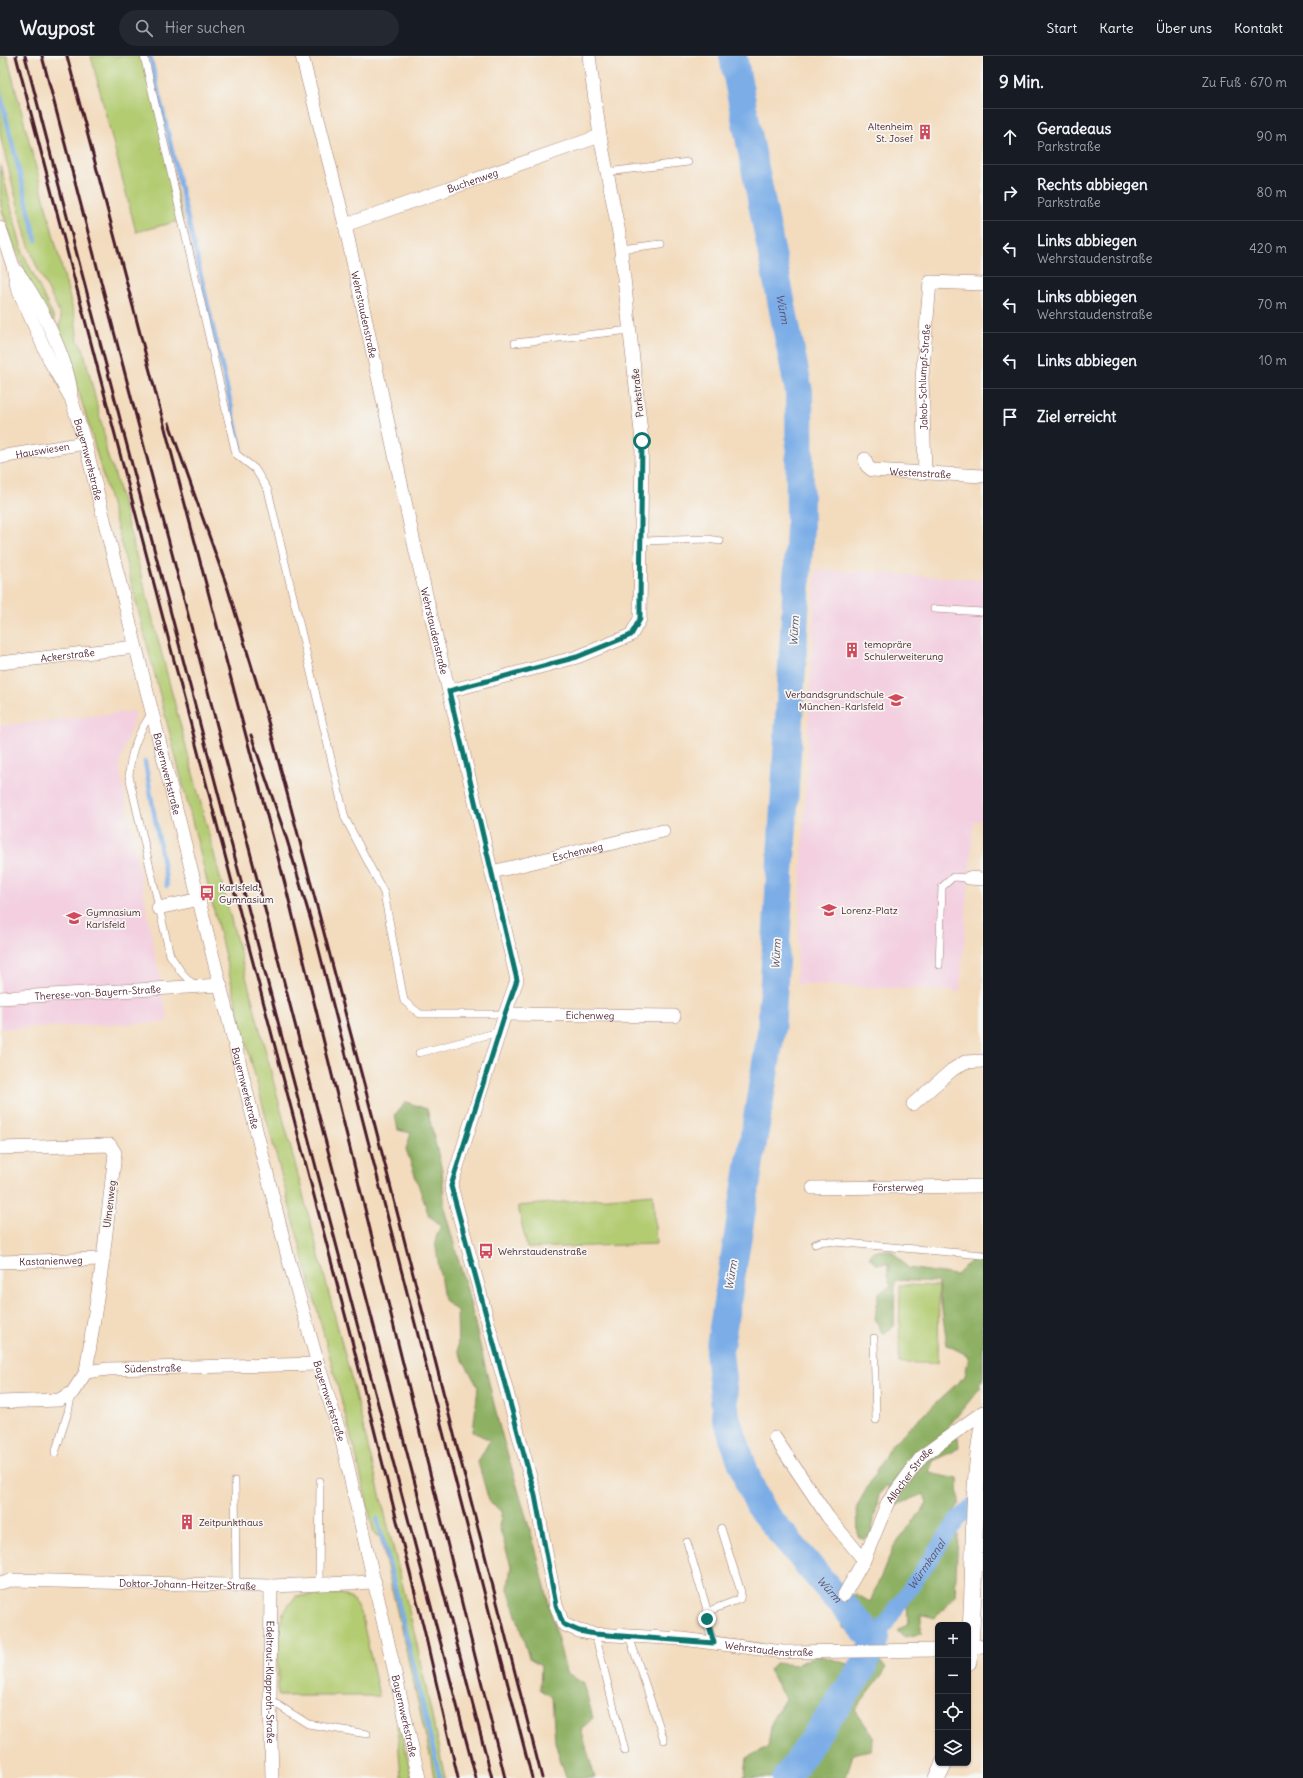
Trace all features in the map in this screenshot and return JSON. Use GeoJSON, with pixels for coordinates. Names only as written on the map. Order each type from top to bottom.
{"type":"FeatureCollection","features":[{"type":"Feature","properties":{"kind":"street","name":"Wehrstaudenstraße"},"geometry":{"type":"LineString","coordinates":[[302,56],[345,225],[416,552],[517,980],[499,1032],[451,1186],[535,1495],[556,1605],[563,1624],[579,1631],[595,1634],[714,1643],[783,1652],[935,1650]]}},
{"type":"Feature","properties":{"kind":"street","name":"Parkstraße"},"geometry":{"type":"LineString","coordinates":[[449,691],[577,657],[631,635],[640,619],[642,441],[621,249],[600,136],[589,56]]}},
{"type":"Feature","properties":{"kind":"street","name":"Buchenweg"},"geometry":{"type":"LineString","coordinates":[[345,225],[600,136]]}},
{"type":"Feature","properties":{"kind":"street","name":"Bayernwerkstraße"},"geometry":{"type":"LineString","coordinates":[[0,228],[17,287],[32,324],[54,368],[72,398],[85,443],[135,647],[200,899],[287,1254],[318,1364],[341,1437],[419,1778]]}},
{"type":"Feature","properties":{"kind":"street","name":"Jakob-Schlumpf-Straße"},"geometry":{"type":"LineString","coordinates":[[925,472],[922,378],[930,282],[983,284]]}},
{"type":"Feature","properties":{"kind":"street","name":"Hauswiesen"},"geometry":{"type":"LineString","coordinates":[[0,457],[85,443]]}},
{"type":"Feature","properties":{"kind":"street","name":"Westenstraße"},"geometry":{"type":"LineString","coordinates":[[865,459],[867,466],[872,470],[983,476]]}},
{"type":"Feature","properties":{"kind":"street","name":"Ackerstraße"},"geometry":{"type":"LineString","coordinates":[[0,663],[135,647]]}},
{"type":"Feature","properties":{"kind":"street","name":"Eschenweg"},"geometry":{"type":"LineString","coordinates":[[492,872],[663,831]]}},
{"type":"Feature","properties":{"kind":"street"},"geometry":{"type":"LineString","coordinates":[[968,878],[983,879]]}},
{"type":"Feature","properties":{"kind":"street"},"geometry":{"type":"LineString","coordinates":[[158,908],[200,899]]}},
{"type":"Feature","properties":{"kind":"street","name":"Therese-von-Bayern-Straße"},"geometry":{"type":"LineString","coordinates":[[0,998],[221,985]]}},
{"type":"Feature","properties":{"kind":"street","name":"Eichenweg"},"geometry":{"type":"LineString","coordinates":[[505,1014],[674,1016]]}},
{"type":"Feature","properties":{"kind":"street"},"geometry":{"type":"LineString","coordinates":[[913,1104],[952,1070],[965,1062],[983,1060]]}},
{"type":"Feature","properties":{"kind":"street","name":"Ulmenweg"},"geometry":{"type":"LineString","coordinates":[[0,1148],[110,1145],[115,1153],[86,1372]]}},
{"type":"Feature","properties":{"kind":"street","name":"Försterweg"},"geometry":{"type":"LineString","coordinates":[[813,1188],[983,1186]]}},
{"type":"Feature","properties":{"kind":"street","name":"Kastanienweg"},"geometry":{"type":"LineString","coordinates":[[0,1262],[102,1259]]}},
{"type":"Feature","properties":{"kind":"street","name":"Südenstraße"},"geometry":{"type":"LineString","coordinates":[[86,1372],[115,1368],[318,1364]]}},
{"type":"Feature","properties":{"kind":"street"},"geometry":{"type":"LineString","coordinates":[[0,1402],[59,1400],[72,1393],[86,1372]]}},
{"type":"Feature","properties":{"kind":"street","name":"Allacher Straße"},"geometry":{"type":"LineString","coordinates":[[844,1595],[864,1560],[888,1502],[922,1456],[983,1412]]}},
{"type":"Feature","properties":{"kind":"street"},"geometry":{"type":"LineString","coordinates":[[972,1651],[976,1477],[983,1426]]}},
{"type":"Feature","properties":{"kind":"street"},"geometry":{"type":"LineString","coordinates":[[775,1438],[828,1517],[864,1560]]}},
{"type":"Feature","properties":{"kind":"street","name":"Doktor-Johann-Heitzer-Straße"},"geometry":{"type":"LineString","coordinates":[[0,1583],[11,1580],[271,1586],[375,1582]]}},
{"type":"Feature","properties":{"kind":"street","name":"Edeltraut-Klapproth-Straße"},"geometry":{"type":"LineString","coordinates":[[271,1586],[270,1700],[272,1778]]}},
{"type":"Feature","properties":{"kind":"street"},"geometry":{"type":"LineString","coordinates":[[937,1778],[943,1766]]}},
{"type":"Feature","properties":{"kind":"lane"},"geometry":{"type":"LineString","coordinates":[[144,56],[236,454],[254,469],[268,490],[345,818],[384,893],[404,1001],[420,1014],[505,1014]]}},
{"type":"Feature","properties":{"kind":"lane"},"geometry":{"type":"LineString","coordinates":[[607,172],[688,162]]}},
{"type":"Feature","properties":{"kind":"lane"},"geometry":{"type":"LineString","coordinates":[[621,249],[661,244]]}},
{"type":"Feature","properties":{"kind":"lane"},"geometry":{"type":"LineString","coordinates":[[515,343],[630,330]]}},
{"type":"Feature","properties":{"kind":"lane"},"geometry":{"type":"LineString","coordinates":[[641,540],[708,539],[720,541]]}},
{"type":"Feature","properties":{"kind":"lane"},"geometry":{"type":"LineString","coordinates":[[934,609],[983,612]]}},
{"type":"Feature","properties":{"kind":"lane"},"geometry":{"type":"LineString","coordinates":[[153,712],[141,727],[129,761],[129,776],[158,908],[170,955],[182,974],[196,987]]}},
{"type":"Feature","properties":{"kind":"lane"},"geometry":{"type":"LineString","coordinates":[[939,965],[942,887],[953,877],[968,878]]}},
{"type":"Feature","properties":{"kind":"lane"},"geometry":{"type":"LineString","coordinates":[[419,1053],[499,1032]]}},
{"type":"Feature","properties":{"kind":"lane"},"geometry":{"type":"LineString","coordinates":[[815,1244],[823,1242],[983,1255]]}},
{"type":"Feature","properties":{"kind":"lane"},"geometry":{"type":"LineString","coordinates":[[874,1338],[876,1420]]}},
{"type":"Feature","properties":{"kind":"lane"},"geometry":{"type":"LineString","coordinates":[[55,1453],[68,1412],[72,1393]]}},
{"type":"Feature","properties":{"kind":"lane"},"geometry":{"type":"LineString","coordinates":[[235,1481],[236,1585]]}},
{"type":"Feature","properties":{"kind":"lane"},"geometry":{"type":"LineString","coordinates":[[319,1584],[320,1481]]}},
{"type":"Feature","properties":{"kind":"lane"},"geometry":{"type":"LineString","coordinates":[[708,1613],[714,1609],[740,1600],[741,1592],[721,1528]]}},
{"type":"Feature","properties":{"kind":"lane"},"geometry":{"type":"LineString","coordinates":[[687,1542],[708,1613],[708,1627],[714,1643]]}},
{"type":"Feature","properties":{"kind":"lane"},"geometry":{"type":"LineString","coordinates":[[595,1634],[625,1751]]}},
{"type":"Feature","properties":{"kind":"lane"},"geometry":{"type":"LineString","coordinates":[[629,1636],[664,1740]]}},
{"type":"Feature","properties":{"kind":"lane"},"geometry":{"type":"LineString","coordinates":[[270,1700],[308,1724],[368,1734]]}},
{"type":"Feature","properties":{"kind":"shaded area","name":"Verbandsgrundschule München-Karlsfeld"},"geometry":{"type":"Polygon","coordinates":[[[816,569],[983,580],[983,821],[974,821],[960,991],[796,984],[816,569]]]}},
{"type":"Feature","properties":{"kind":"shaded area","name":"Gymnasium Karlsfeld"},"geometry":{"type":"Polygon","coordinates":[[[136,711],[119,765],[168,1022],[0,1029],[0,726],[136,711]]]}},
{"type":"Feature","properties":{"kind":"green space"},"geometry":{"type":"Polygon","coordinates":[[[0,56],[7,56],[75,318],[78,341],[83,348],[105,438],[107,455],[114,471],[351,1378],[414,1631],[445,1778],[434,1778],[431,1759],[380,1537],[374,1534],[359,1467],[242,1027],[199,848],[115,519],[69,360],[57,331],[61,320],[60,314],[36,265],[26,237],[0,135],[0,56]]]}},
{"type":"Feature","properties":{"kind":"green space"},"geometry":{"type":"Polygon","coordinates":[[[91,56],[144,56],[183,220],[136,232],[91,56]]]}},
{"type":"Feature","properties":{"kind":"green space"},"geometry":{"type":"Polygon","coordinates":[[[0,164],[23,253],[54,318],[54,323],[34,293],[13,243],[1,207],[0,164]]]}},
{"type":"Feature","properties":{"kind":"green space"},"geometry":{"type":"Polygon","coordinates":[[[406,1102],[427,1109],[442,1170],[445,1212],[467,1290],[499,1425],[535,1547],[566,1672],[584,1684],[593,1718],[581,1729],[595,1778],[566,1778],[555,1742],[552,1697],[540,1689],[541,1665],[529,1658],[508,1589],[511,1566],[499,1526],[502,1511],[489,1501],[478,1462],[490,1440],[473,1432],[478,1387],[458,1351],[457,1311],[444,1300],[435,1241],[441,1225],[429,1216],[406,1149],[411,1133],[398,1130],[395,1115],[406,1102]]]}},
{"type":"Feature","properties":{"kind":"green space"},"geometry":{"type":"Polygon","coordinates":[[[653,1194],[656,1244],[527,1248],[518,1206],[653,1194]]]}},
{"type":"Feature","properties":{"kind":"green space"},"geometry":{"type":"Polygon","coordinates":[[[891,1250],[908,1268],[956,1275],[974,1257],[983,1259],[983,1376],[980,1388],[948,1427],[958,1437],[959,1448],[933,1461],[929,1473],[958,1479],[959,1504],[944,1527],[958,1535],[955,1597],[935,1618],[921,1614],[921,1634],[905,1637],[897,1631],[908,1623],[907,1602],[894,1617],[873,1623],[860,1617],[844,1629],[836,1613],[845,1602],[856,1594],[870,1602],[894,1546],[927,1504],[924,1494],[897,1505],[887,1485],[879,1494],[871,1535],[864,1540],[858,1536],[857,1506],[891,1445],[965,1376],[969,1356],[947,1345],[938,1282],[895,1280],[894,1326],[883,1334],[875,1319],[878,1293],[891,1286],[887,1275],[890,1264],[876,1264],[869,1258],[873,1251],[891,1250]]]}},
{"type":"Feature","properties":{"kind":"green space"},"geometry":{"type":"Polygon","coordinates":[[[900,1285],[939,1286],[938,1363],[899,1363],[900,1285]]]}},
{"type":"Feature","properties":{"kind":"green space"},"geometry":{"type":"Polygon","coordinates":[[[342,1594],[354,1600],[362,1617],[379,1696],[278,1696],[278,1634],[283,1613],[296,1596],[342,1594]]]}},
{"type":"Feature","properties":{"kind":"green space"},"geometry":{"type":"Polygon","coordinates":[[[818,1655],[855,1666],[877,1659],[887,1668],[855,1710],[874,1737],[870,1750],[853,1754],[846,1778],[742,1778],[745,1775],[747,1758],[768,1746],[772,1720],[785,1699],[769,1670],[775,1663],[795,1665],[818,1655]]]}},
{"type":"Feature","properties":{"kind":"green space"},"geometry":{"type":"Polygon","coordinates":[[[400,1724],[411,1778],[401,1778],[397,1725],[400,1724]]]}},
{"type":"Feature","properties":{"kind":"waterway"},"geometry":{"type":"LineString","coordinates":[[150,56],[241,448]]}},
{"type":"Feature","properties":{"kind":"waterway","name":"Würm"},"geometry":{"type":"LineString","coordinates":[[733,56],[799,392],[800,528],[771,1032],[719,1352],[726,1417],[748,1481],[761,1509],[865,1630],[876,1638],[860,1672],[786,1778]]}},
{"type":"Feature","properties":{"kind":"waterway"},"geometry":{"type":"LineString","coordinates":[[0,93],[36,240]]}},
{"type":"Feature","properties":{"kind":"waterway"},"geometry":{"type":"LineString","coordinates":[[145,762],[167,886]]}},
{"type":"Feature","properties":{"kind":"waterway","name":"Würmkanal"},"geometry":{"type":"LineString","coordinates":[[876,1638],[957,1520],[983,1497]]}},
{"type":"Feature","properties":{"kind":"waterway"},"geometry":{"type":"LineString","coordinates":[[377,1519],[388,1559],[440,1778]]}},
{"type":"Feature","properties":{"kind":"railway"},"geometry":{"type":"LineString","coordinates":[[16,56],[352,1341],[424,1629],[458,1778]]}},
{"type":"Feature","properties":{"kind":"railway"},"geometry":{"type":"LineString","coordinates":[[25,56],[476,1778]]}},
{"type":"Feature","properties":{"kind":"railway"},"geometry":{"type":"LineString","coordinates":[[42,56],[492,1778]]}},
{"type":"Feature","properties":{"kind":"railway"},"geometry":{"type":"LineString","coordinates":[[67,56],[285,884],[505,1778]]}},
{"type":"Feature","properties":{"kind":"railway"},"geometry":{"type":"LineString","coordinates":[[169,423],[228,589],[265,710],[373,1118],[542,1778]]}},
{"type":"Feature","properties":{"kind":"railway"},"geometry":{"type":"LineString","coordinates":[[251,735],[287,840],[314,931],[532,1778]]}},
{"type":"Feature","properties":{"kind":"place","name":"Altenheim St. Josef"},"geometry":{"type":"Point","coordinates":[925,132]}},
{"type":"Feature","properties":{"kind":"place","name":"temopräre Schulerweiterung"},"geometry":{"type":"Point","coordinates":[852,650]}},
{"type":"Feature","properties":{"kind":"place","name":"Verbandsgrundschule München-Karlsfeld"},"geometry":{"type":"Point","coordinates":[896,700]}},
{"type":"Feature","properties":{"kind":"place","name":"Karlsfeld, Gymnasium"},"geometry":{"type":"Point","coordinates":[207,893]}},
{"type":"Feature","properties":{"kind":"place","name":"Lorenz-Platz"},"geometry":{"type":"Point","coordinates":[829,910]}},
{"type":"Feature","properties":{"kind":"place","name":"Gymnasium Karlsfeld"},"geometry":{"type":"Point","coordinates":[74,918]}},
{"type":"Feature","properties":{"kind":"place","name":"Wehrstaudenstraße"},"geometry":{"type":"Point","coordinates":[486,1251]}},
{"type":"Feature","properties":{"kind":"place","name":"Zeitpunkthaus"},"geometry":{"type":"Point","coordinates":[187,1522]}},
{"type":"Feature","properties":{"kind":"route"},"geometry":{"type":"LineString","coordinates":[[642,441],[640,619],[631,635],[577,657],[449,691],[517,980],[451,1186],[535,1495],[556,1605],[563,1624],[579,1631],[595,1634],[714,1643],[708,1627],[707,1619]]}}]}
